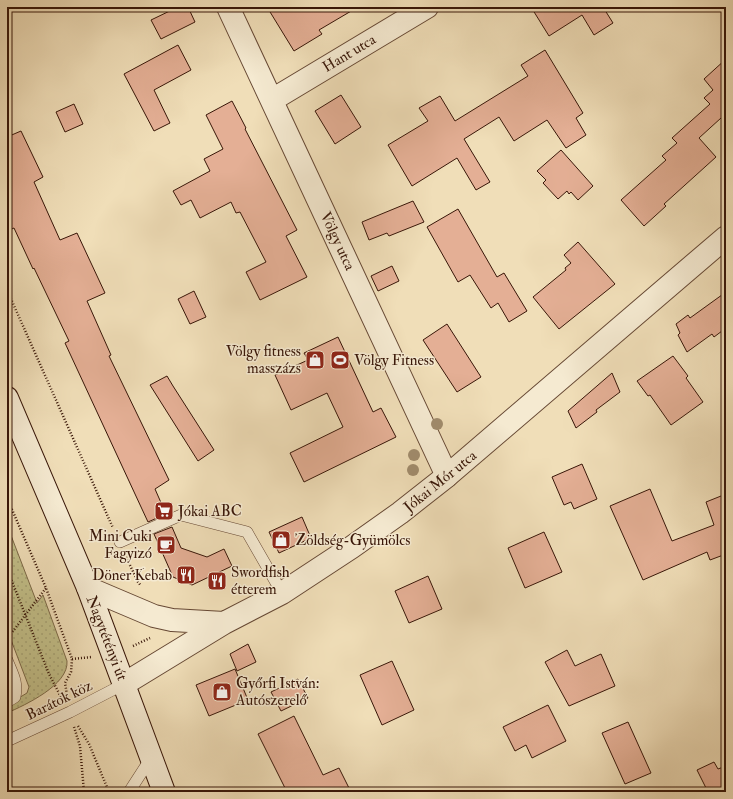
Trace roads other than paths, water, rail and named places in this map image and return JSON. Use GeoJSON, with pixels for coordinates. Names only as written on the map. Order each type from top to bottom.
{"type":"FeatureCollection","features":[{"type":"Feature","properties":{"kind":"street","name":"Völgy utca"},"geometry":{"type":"LineString","coordinates":[[228,7],[447,476]]}},
{"type":"Feature","properties":{"kind":"street","name":"Hant utca"},"geometry":{"type":"LineString","coordinates":[[272,100],[427,7]]}},
{"type":"Feature","properties":{"kind":"street","name":"Jókai Mór utca"},"geometry":{"type":"LineString","coordinates":[[124,684],[224,623],[282,593],[352,547],[400,513],[447,476],[726,237]]}},
{"type":"Feature","properties":{"kind":"street","name":"Nagytétényi út"},"geometry":{"type":"LineString","coordinates":[[7,398],[88,588],[164,792]]}},
{"type":"Feature","properties":{"kind":"street"},"geometry":{"type":"LineString","coordinates":[[88,588],[154,616],[172,620],[224,623]]}},
{"type":"Feature","properties":{"kind":"lane"},"geometry":{"type":"LineString","coordinates":[[120,542],[181,515],[247,532],[282,593]]}},
{"type":"Feature","properties":{"kind":"lane"},"geometry":{"type":"LineString","coordinates":[[7,660],[17,688],[15,697],[7,702]]}},
{"type":"Feature","properties":{"kind":"lane","name":"Barátok köz"},"geometry":{"type":"LineString","coordinates":[[7,741],[70,712],[124,684]]}},
{"type":"Feature","properties":{"kind":"lane"},"geometry":{"type":"LineString","coordinates":[[128,792],[151,758]]}},
{"type":"Feature","properties":{"kind":"place","name":"Völgy fitness masszázs"},"geometry":{"type":"Point","coordinates":[315,360]}},
{"type":"Feature","properties":{"kind":"place","name":"Völgy Fitness"},"geometry":{"type":"Point","coordinates":[340,360]}},
{"type":"Feature","properties":{"kind":"place","name":"Jókai ABC"},"geometry":{"type":"Point","coordinates":[164,511]}},
{"type":"Feature","properties":{"kind":"place","name":"Zöldség-Gyümölcs"},"geometry":{"type":"Point","coordinates":[281,540]}},
{"type":"Feature","properties":{"kind":"place","name":"Mini Cuki Fagyizó"},"geometry":{"type":"Point","coordinates":[166,545]}},
{"type":"Feature","properties":{"kind":"place","name":"Döner Kebab"},"geometry":{"type":"Point","coordinates":[186,575]}},
{"type":"Feature","properties":{"kind":"place","name":"Swordfish étterem"},"geometry":{"type":"Point","coordinates":[217,581]}},
{"type":"Feature","properties":{"kind":"place","name":"Győrfi István: Autószerelő"},"geometry":{"type":"Point","coordinates":[222,692]}}]}
